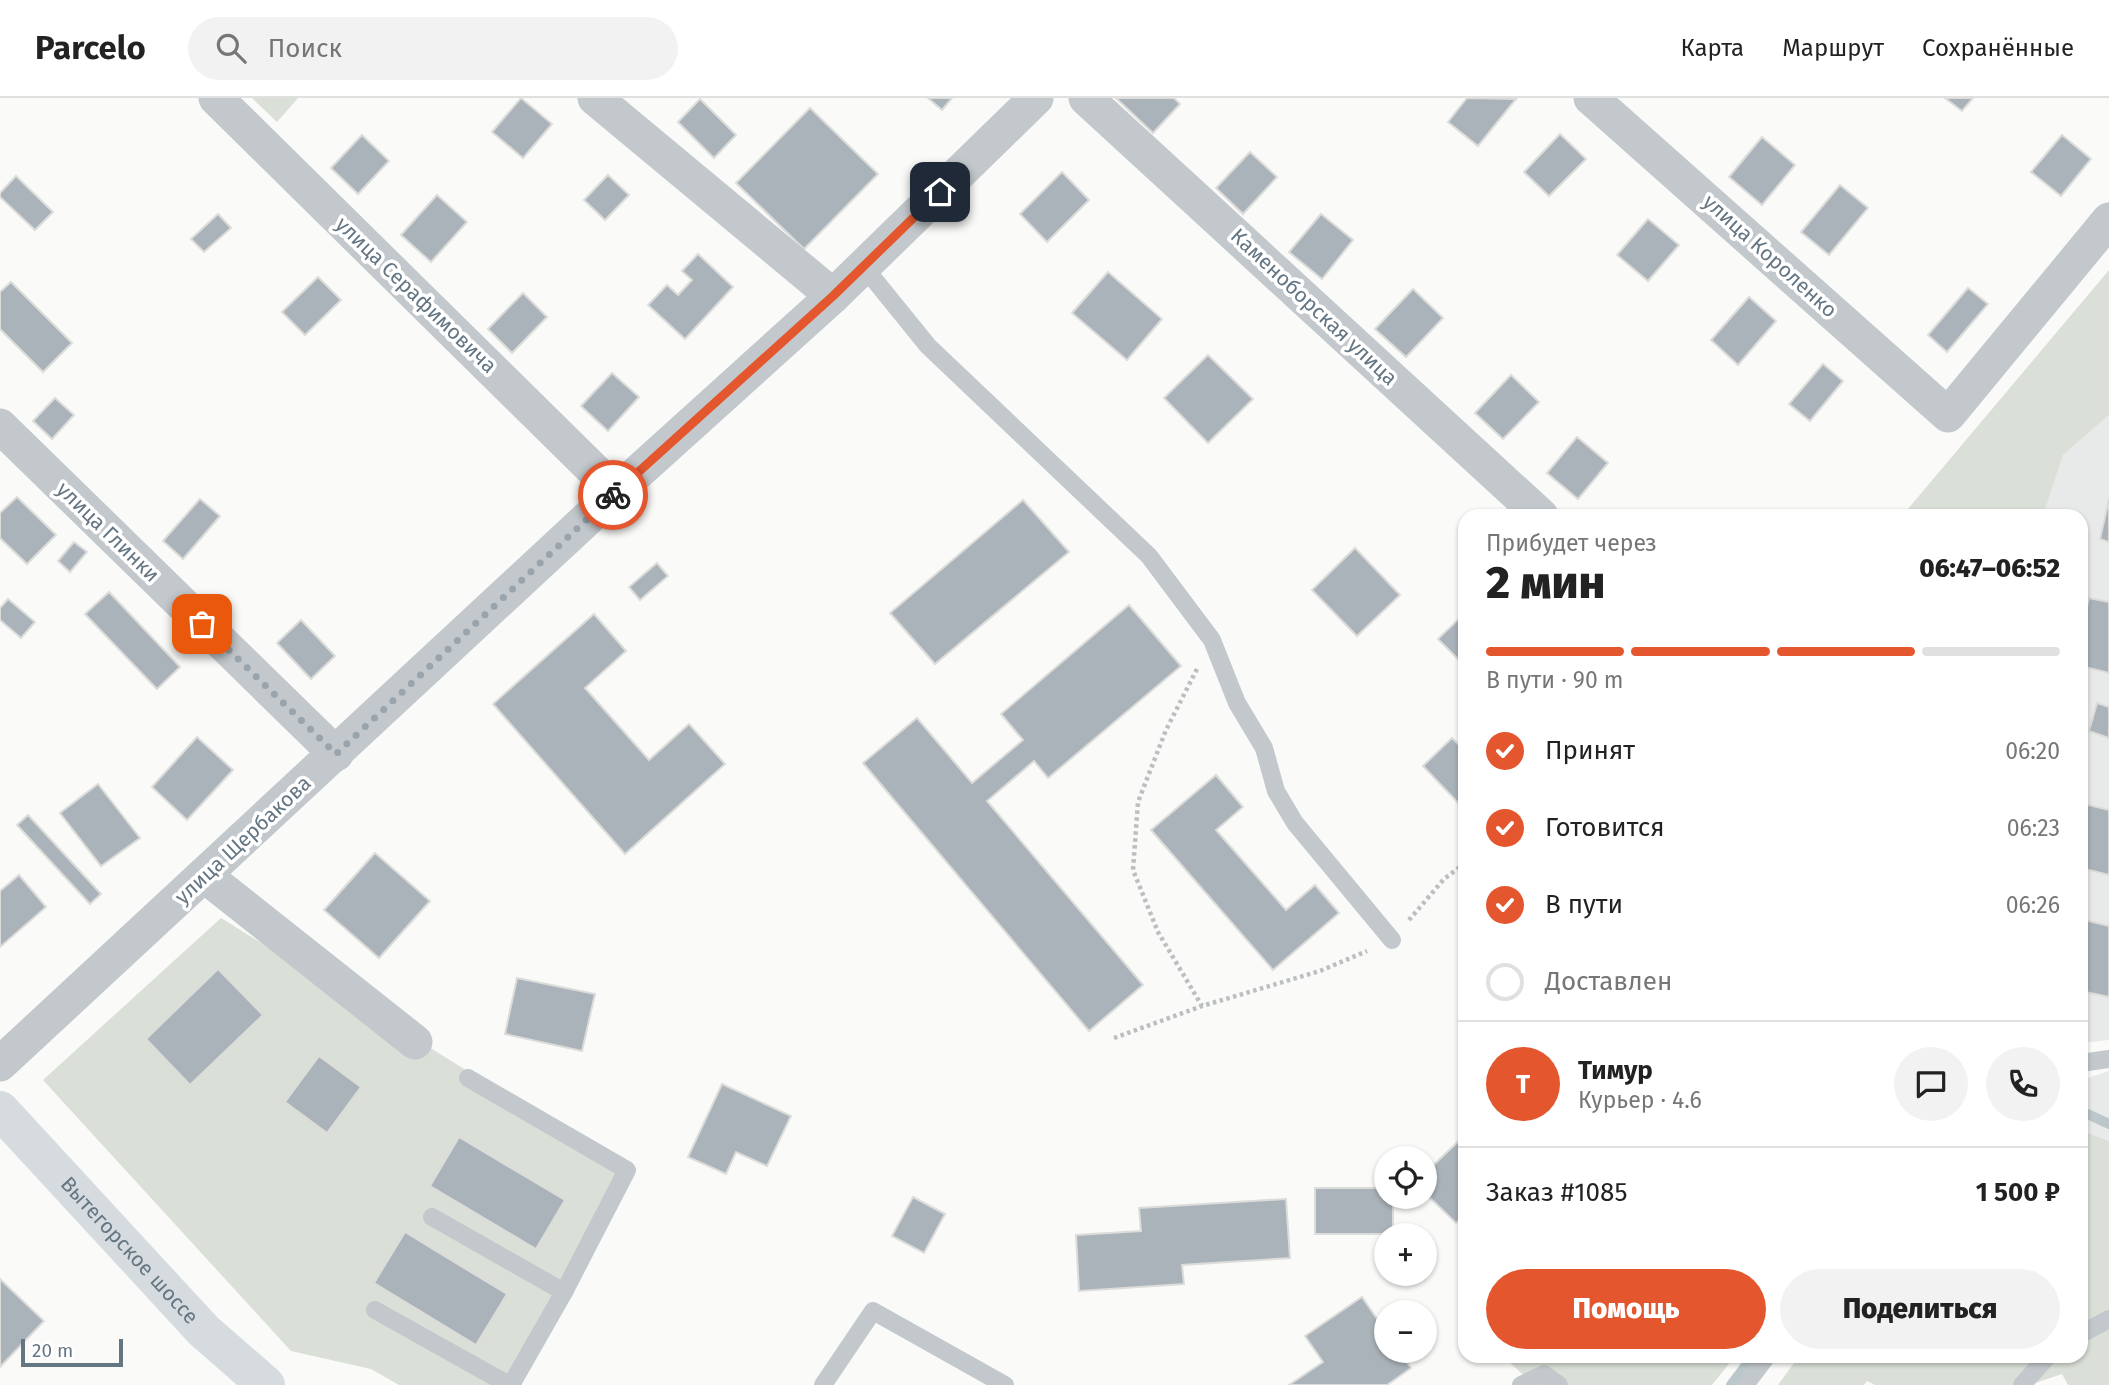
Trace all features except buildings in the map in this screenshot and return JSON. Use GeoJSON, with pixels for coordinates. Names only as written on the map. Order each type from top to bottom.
{"type":"FeatureCollection","features":[{"type":"Feature","properties":{"kind":"main road","name":"Вытегорское шоссе"},"geometry":{"type":"LineString","coordinates":[[0,1110],[204,1331],[266,1385]]}},
{"type":"Feature","properties":{"kind":"street"},"geometry":{"type":"LineString","coordinates":[[595,98],[833,296]]}},
{"type":"Feature","properties":{"kind":"street","name":"улица Щербакова"},"geometry":{"type":"LineString","coordinates":[[0,1064],[616,492],[833,296],[1036,98]]}},
{"type":"Feature","properties":{"kind":"street","name":"Каменоборская улица"},"geometry":{"type":"LineString","coordinates":[[1086,98],[1533,509]]}},
{"type":"Feature","properties":{"kind":"street","name":"улица Короленко"},"geometry":{"type":"LineString","coordinates":[[1591,98],[1948,415],[2109,220]]}},
{"type":"Feature","properties":{"kind":"street","name":"улица Серафимовича"},"geometry":{"type":"LineString","coordinates":[[232,103],[616,492]]}},
{"type":"Feature","properties":{"kind":"street","name":"улица Глинки"},"geometry":{"type":"LineString","coordinates":[[0,426],[336,754]]}},
{"type":"Feature","properties":{"kind":"street"},"geometry":{"type":"LineString","coordinates":[[204,876],[415,1042]]}},
{"type":"Feature","properties":{"kind":"lane"},"geometry":{"type":"LineString","coordinates":[[864,267],[928,346],[1149,556],[1212,640],[1237,703],[1265,747],[1276,792],[1289,813],[1392,940]]}},
{"type":"Feature","properties":{"kind":"lane"},"geometry":{"type":"LineString","coordinates":[[2088,1062],[2109,1059]]}},
{"type":"Feature","properties":{"kind":"lane"},"geometry":{"type":"LineString","coordinates":[[375,1310],[510,1385],[564,1292],[627,1170],[468,1078]]}},
{"type":"Feature","properties":{"kind":"lane"},"geometry":{"type":"LineString","coordinates":[[432,1217],[564,1292]]}},
{"type":"Feature","properties":{"kind":"lane"},"geometry":{"type":"LineString","coordinates":[[823,1385],[873,1311],[1005,1385]]}},
{"type":"Feature","properties":{"kind":"lane"},"geometry":{"type":"LineString","coordinates":[[2088,1330],[2109,1319]]}},
{"type":"Feature","properties":{"kind":"lane"},"geometry":{"type":"LineString","coordinates":[[1745,1385],[1762,1363]]}},
{"type":"Feature","properties":{"kind":"lane"},"geometry":{"type":"LineString","coordinates":[[2022,1385],[2042,1363]]}},
{"type":"Feature","properties":{"kind":"lane"},"geometry":{"type":"LineString","coordinates":[[1521,1385],[1544,1374],[1559,1385]]}},
{"type":"Feature","properties":{"kind":"path"},"geometry":{"type":"LineString","coordinates":[[1202,1006],[1158,932],[1132,870],[1138,802],[1166,730],[1212,640]]}},
{"type":"Feature","properties":{"kind":"path"},"geometry":{"type":"LineString","coordinates":[[1114,1038],[1202,1006],[1320,971],[1392,940],[1444,879],[1458,868]]}},
{"type":"Feature","properties":{"kind":"shaded area"},"geometry":{"type":"Polygon","coordinates":[[[252,98],[298,98],[277,122],[252,98]]]}},
{"type":"Feature","properties":{"kind":"shaded area"},"geometry":{"type":"Polygon","coordinates":[[[2109,270],[2109,415],[2063,455],[2045,509],[1908,509],[2109,270]]]}},
{"type":"Feature","properties":{"kind":"shaded area"},"geometry":{"type":"Polygon","coordinates":[[[2109,415],[2109,1040],[2088,1042],[2088,509],[2045,509],[2063,455],[2109,415]]]}},
{"type":"Feature","properties":{"kind":"shaded area"},"geometry":{"type":"Polygon","coordinates":[[[221,918],[627,1170],[508,1385],[399,1385],[371,1369],[291,1351],[43,1080],[221,918]]]}},
{"type":"Feature","properties":{"kind":"shaded area"},"geometry":{"type":"Polygon","coordinates":[[[2109,1071],[2109,1141],[2088,1133],[2088,1078],[2109,1071]]]}},
{"type":"Feature","properties":{"kind":"shaded area"},"geometry":{"type":"Polygon","coordinates":[[[2088,1133],[2109,1141],[2109,1385],[2068,1385],[2062,1374],[2029,1385],[1875,1385],[1867,1381],[1864,1385],[1778,1385],[1794,1363],[2088,1363],[2088,1133]]]}},
{"type":"Feature","properties":{"kind":"shaded area"},"geometry":{"type":"Polygon","coordinates":[[[1510,1363],[1729,1363],[1712,1385],[1534,1385],[1510,1363]]]}},
{"type":"Feature","properties":{"kind":"waterway"},"geometry":{"type":"LineString","coordinates":[[2088,1114],[2109,1124]]}},
{"type":"Feature","properties":{"kind":"waterway"},"geometry":{"type":"LineString","coordinates":[[1731,1385],[1748,1363]]}},
{"type":"Feature","properties":{"kind":"way so far"},"geometry":{"type":"LineString","coordinates":[[202,624],[336,754],[613,495]]}},
{"type":"Feature","properties":{"kind":"route"},"geometry":{"type":"LineString","coordinates":[[613,495],[833,296],[940,192]]}}]}
